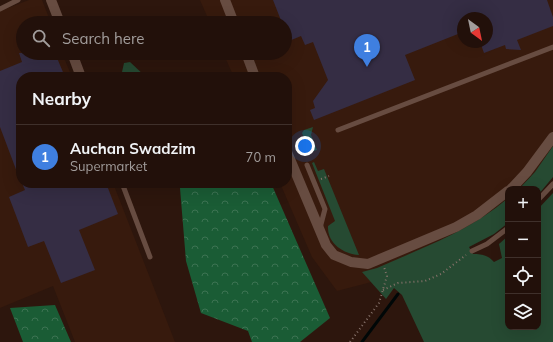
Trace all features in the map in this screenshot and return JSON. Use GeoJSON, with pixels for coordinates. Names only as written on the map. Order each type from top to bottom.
{"type":"FeatureCollection","features":[{"type":"Feature","properties":{"kind":"street"},"geometry":{"type":"LineString","coordinates":[[51,0],[57,16]]}},
{"type":"Feature","properties":{"kind":"street"},"geometry":{"type":"LineString","coordinates":[[225,0],[231,16]]}},
{"type":"Feature","properties":{"kind":"street"},"geometry":{"type":"LineString","coordinates":[[75,60],[79,72]]}},
{"type":"Feature","properties":{"kind":"street"},"geometry":{"type":"LineString","coordinates":[[249,60],[253,72]]}},
{"type":"Feature","properties":{"kind":"street"},"geometry":{"type":"LineString","coordinates":[[514,186],[527,172],[553,137]]}},
{"type":"Feature","properties":{"kind":"street"},"geometry":{"type":"LineString","coordinates":[[292,164],[326,245],[334,255],[351,262],[368,264],[434,237],[464,223],[505,193]]}},
{"type":"Feature","properties":{"kind":"lane"},"geometry":{"type":"LineString","coordinates":[[0,9],[13,4],[18,0]]}},
{"type":"Feature","properties":{"kind":"lane"},"geometry":{"type":"LineString","coordinates":[[338,130],[553,47]]}},
{"type":"Feature","properties":{"kind":"lane"},"geometry":{"type":"LineString","coordinates":[[307,165],[325,209],[320,229]]}},
{"type":"Feature","properties":{"kind":"lane"},"geometry":{"type":"LineString","coordinates":[[541,197],[553,184]]}},
{"type":"Feature","properties":{"kind":"lane"},"geometry":{"type":"LineString","coordinates":[[124,188],[150,258]]}},
{"type":"Feature","properties":{"kind":"lane"},"geometry":{"type":"LineString","coordinates":[[472,251],[487,244],[505,230]]}},
{"type":"Feature","properties":{"kind":"path"},"geometry":{"type":"LineString","coordinates":[[383,290],[398,283],[425,282],[441,274],[472,251]]}},
{"type":"Feature","properties":{"kind":"path"},"geometry":{"type":"LineString","coordinates":[[350,342],[379,302],[387,276],[381,258]]}},
{"type":"Feature","properties":{"kind":"shaded area"},"geometry":{"type":"Polygon","coordinates":[[[29,0],[42,0],[48,16],[16,16],[16,60],[65,60],[70,72],[16,72],[16,188],[115,188],[175,342],[75,342],[53,286],[0,308],[0,11],[29,0]]]}},
{"type":"Feature","properties":{"kind":"shaded area"},"geometry":{"type":"Polygon","coordinates":[[[200,0],[553,0],[553,167],[538,186],[505,186],[505,217],[402,274],[337,291],[312,257],[282,188],[292,188],[292,72],[232,72],[226,60],[292,60],[292,16],[207,16],[200,0]]]}},
{"type":"Feature","properties":{"kind":"green space"},"geometry":{"type":"Polygon","coordinates":[[[130,62],[141,72],[122,72],[124,63],[130,62]]]}},
{"type":"Feature","properties":{"kind":"green space"},"geometry":{"type":"Polygon","coordinates":[[[313,127],[311,135],[317,150],[310,152],[308,143],[306,143],[302,133],[304,130],[313,127]]]}},
{"type":"Feature","properties":{"kind":"green space"},"geometry":{"type":"Polygon","coordinates":[[[553,146],[553,177],[541,191],[541,186],[522,186],[535,172],[553,146]]]}},
{"type":"Feature","properties":{"kind":"green space"},"geometry":{"type":"Polygon","coordinates":[[[314,162],[318,171],[324,169],[359,255],[342,250],[330,238],[328,226],[335,221],[312,163],[314,162]]]}},
{"type":"Feature","properties":{"kind":"green space"},"geometry":{"type":"Polygon","coordinates":[[[180,188],[273,188],[330,318],[300,342],[252,342],[248,331],[201,313],[186,261],[180,188]]]}},
{"type":"Feature","properties":{"kind":"green space"},"geometry":{"type":"Polygon","coordinates":[[[553,193],[553,342],[424,342],[402,295],[394,288],[386,299],[362,272],[377,268],[445,238],[478,220],[505,200],[505,225],[494,234],[469,247],[473,254],[485,255],[494,262],[502,258],[499,244],[505,239],[505,330],[541,330],[541,206],[553,193]]]}},
{"type":"Feature","properties":{"kind":"green space"},"geometry":{"type":"Polygon","coordinates":[[[55,305],[71,342],[23,342],[10,308],[55,305]]]}},
{"type":"Feature","properties":{"kind":"building"},"geometry":{"type":"Polygon","coordinates":[[[273,0],[547,0],[553,17],[553,26],[517,40],[521,50],[506,49],[505,45],[484,53],[482,48],[493,48],[493,12],[457,12],[457,34],[405,55],[415,80],[314,120],[310,110],[315,108],[313,101],[328,80],[313,42],[305,45],[301,36],[292,40],[292,16],[279,16],[273,0]]]}},
{"type":"Feature","properties":{"kind":"building"},"geometry":{"type":"Polygon","coordinates":[[[21,60],[58,60],[63,72],[16,72],[16,169],[0,127],[0,71],[22,62],[21,60]]]}},
{"type":"Feature","properties":{"kind":"building"},"geometry":{"type":"Polygon","coordinates":[[[24,188],[108,188],[118,214],[79,230],[95,270],[61,283],[44,241],[28,247],[9,197],[25,190],[24,188]]]}},
{"type":"Feature","properties":{"kind":"waterway"},"geometry":{"type":"LineString","coordinates":[[362,342],[398,294]]}},
{"type":"Feature","properties":{"kind":"place","name":"Auchan Swadzim"},"geometry":{"type":"Point","coordinates":[367,67]}}]}
